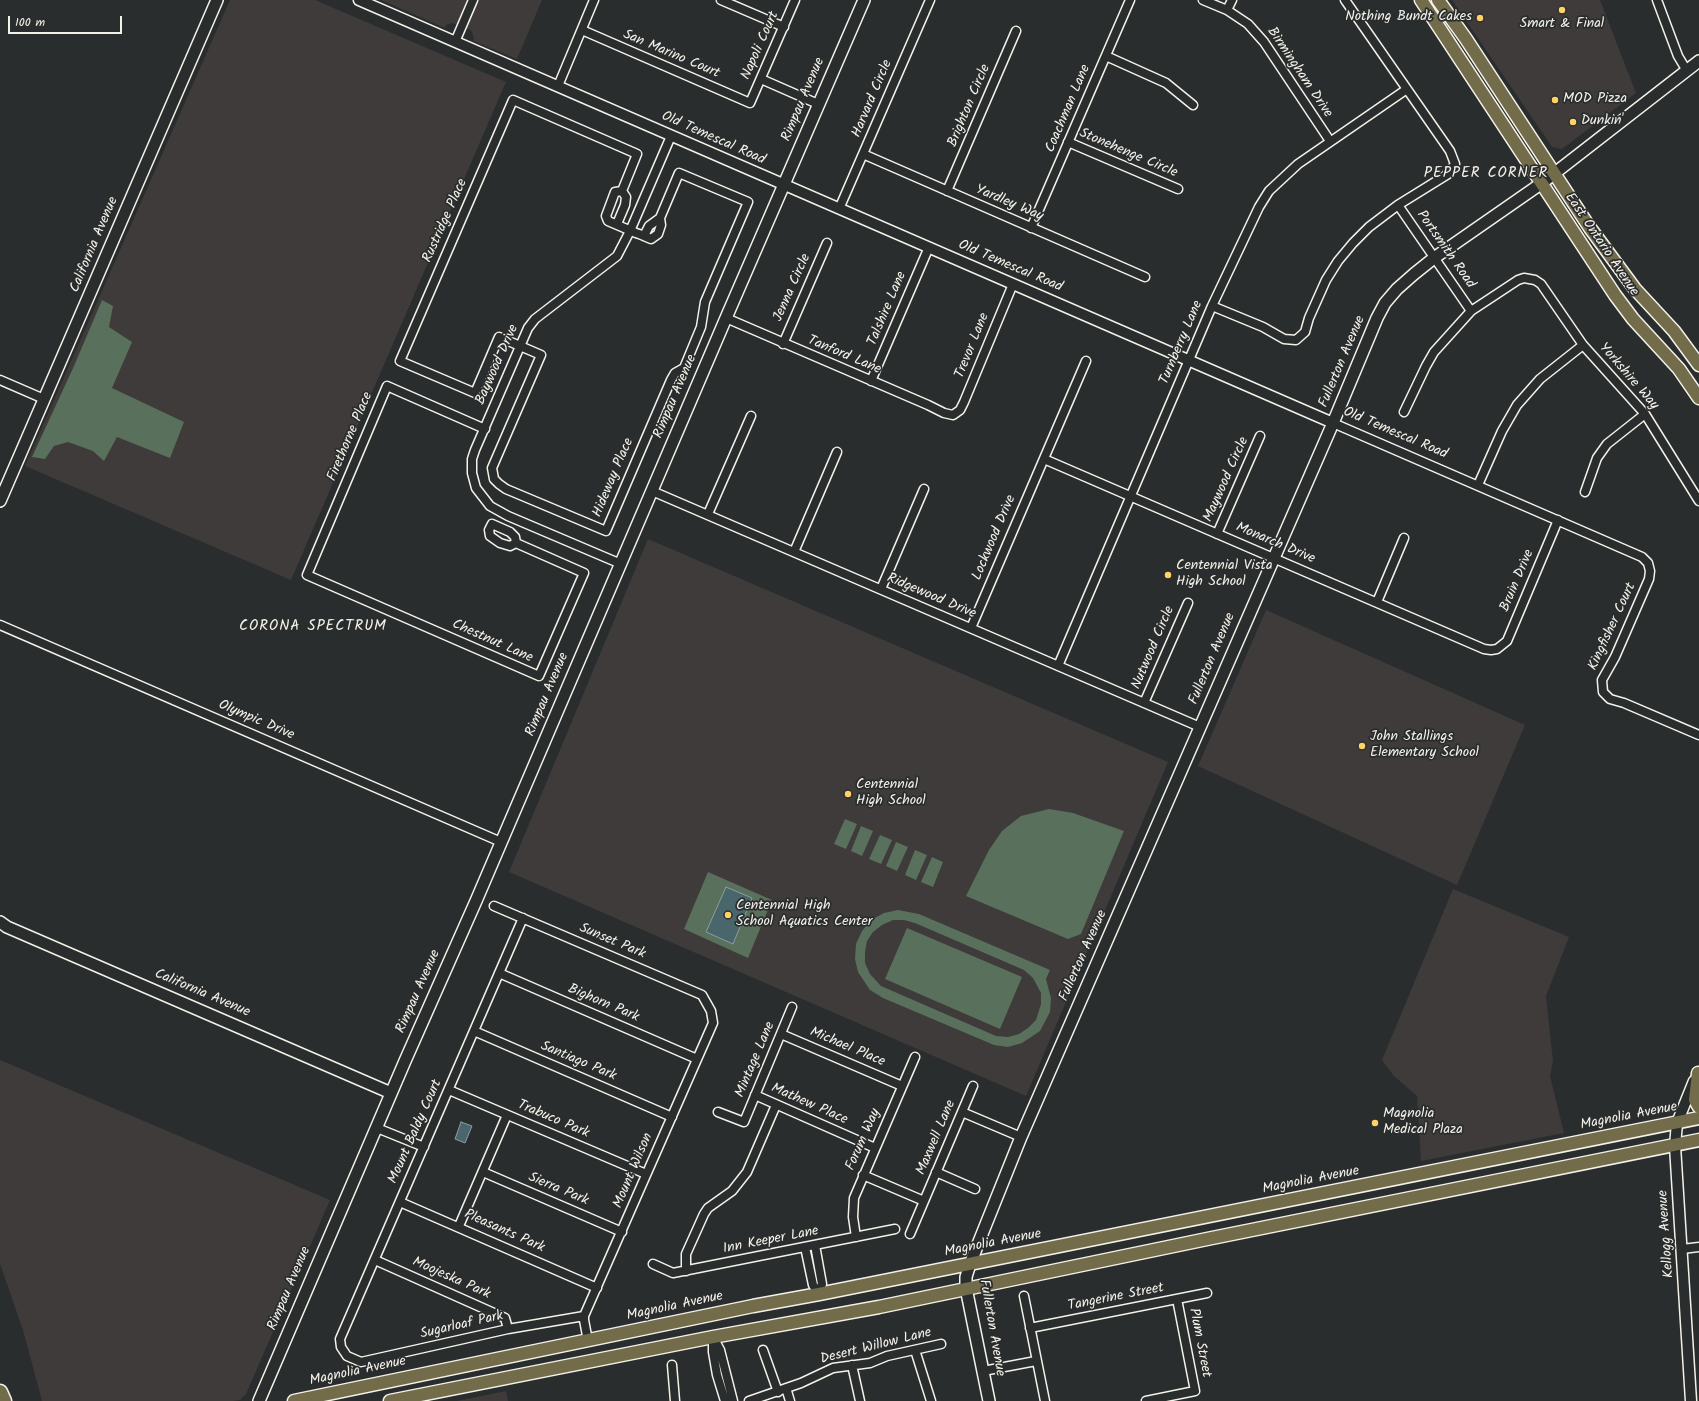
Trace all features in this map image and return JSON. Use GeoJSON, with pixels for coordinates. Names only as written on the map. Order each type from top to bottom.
{"type":"FeatureCollection","features":[{"type":"Feature","properties":{"kind":"highway"},"geometry":{"type":"LineString","coordinates":[[0,1392],[4,1401]]}},
{"type":"Feature","properties":{"kind":"main road","name":"California Avenue"},"geometry":{"type":"LineString","coordinates":[[0,501],[217,0]]}},
{"type":"Feature","properties":{"kind":"main road","name":"Rimpau Avenue"},"geometry":{"type":"LineString","coordinates":[[259,1401],[864,0]]}},
{"type":"Feature","properties":{"kind":"main road","name":"East Ontario Avenue"},"geometry":{"type":"LineString","coordinates":[[1421,0],[1615,295],[1633,319],[1679,368],[1699,398]]}},
{"type":"Feature","properties":{"kind":"main road","name":"East Ontario Avenue"},"geometry":{"type":"LineString","coordinates":[[1435,0],[1466,39],[1590,228],[1636,289],[1674,331],[1699,365]]}},
{"type":"Feature","properties":{"kind":"main road","name":"Fullerton Avenue"},"geometry":{"type":"LineString","coordinates":[[989,1401],[966,1288],[966,1277],[970,1264],[1021,1137],[1333,423],[1377,318],[1385,303],[1399,287],[1434,258],[1542,183],[1699,61]]}},
{"type":"Feature","properties":{"kind":"main road","name":"California Avenue"},"geometry":{"type":"LineString","coordinates":[[0,922],[6,927],[391,1093]]}},
{"type":"Feature","properties":{"kind":"main road"},"geometry":{"type":"LineString","coordinates":[[1698,1072],[1695,1100],[1699,1107]]}},
{"type":"Feature","properties":{"kind":"main road","name":"Magnolia Avenue"},"geometry":{"type":"LineString","coordinates":[[294,1401],[410,1376],[1699,1118]]}},
{"type":"Feature","properties":{"kind":"main road"},"geometry":{"type":"LineString","coordinates":[[390,1401],[713,1337],[879,1307],[1123,1256],[1699,1140]]}},
{"type":"Feature","properties":{"kind":"main road"},"geometry":{"type":"LineString","coordinates":[[1411,1176],[1416,1197]]}},
{"type":"Feature","properties":{"kind":"main road"},"geometry":{"type":"LineString","coordinates":[[1119,1234],[1123,1256]]}},
{"type":"Feature","properties":{"kind":"main road"},"geometry":{"type":"LineString","coordinates":[[819,1294],[824,1316]]}},
{"type":"Feature","properties":{"kind":"main road"},"geometry":{"type":"LineString","coordinates":[[708,1316],[713,1337]]}},
{"type":"Feature","properties":{"kind":"main road"},"geometry":{"type":"LineString","coordinates":[[410,1376],[416,1396]]}},
{"type":"Feature","properties":{"kind":"street","name":"Old Temescal Road"},"geometry":{"type":"LineString","coordinates":[[359,0],[1478,485],[1642,557],[1648,563]]}},
{"type":"Feature","properties":{"kind":"street"},"geometry":{"type":"LineString","coordinates":[[455,42],[473,0]]}},
{"type":"Feature","properties":{"kind":"street"},"geometry":{"type":"LineString","coordinates":[[558,86],[594,0]]}},
{"type":"Feature","properties":{"kind":"street"},"geometry":{"type":"LineString","coordinates":[[721,0],[784,27]]}},
{"type":"Feature","properties":{"kind":"street","name":"Napoli Court"},"geometry":{"type":"LineString","coordinates":[[750,103],[795,0]]}},
{"type":"Feature","properties":{"kind":"street","name":"Harvard Circle"},"geometry":{"type":"LineString","coordinates":[[839,209],[930,0]]}},
{"type":"Feature","properties":{"kind":"street","name":"Coachman Lane"},"geometry":{"type":"LineString","coordinates":[[1031,228],[1130,0]]}},
{"type":"Feature","properties":{"kind":"street","name":"Birmingham Drive"},"geometry":{"type":"LineString","coordinates":[[1203,0],[1227,10],[1248,24],[1264,42],[1330,141]]}},
{"type":"Feature","properties":{"kind":"street"},"geometry":{"type":"LineString","coordinates":[[1227,10],[1232,0]]}},
{"type":"Feature","properties":{"kind":"street"},"geometry":{"type":"LineString","coordinates":[[1212,306],[1263,327],[1284,339],[1296,340],[1305,332],[1309,318],[1326,280],[1338,261],[1369,227],[1398,205],[1448,174],[1455,164],[1450,151],[1345,0]]}},
{"type":"Feature","properties":{"kind":"street"},"geometry":{"type":"LineString","coordinates":[[1657,0],[1678,56],[1686,70]]}},
{"type":"Feature","properties":{"kind":"street","name":"San Marino Court"},"geometry":{"type":"LineString","coordinates":[[582,30],[750,103]]}},
{"type":"Feature","properties":{"kind":"street","name":"Brighton Circle"},"geometry":{"type":"LineString","coordinates":[[947,191],[1016,31]]}},
{"type":"Feature","properties":{"kind":"street"},"geometry":{"type":"LineString","coordinates":[[1106,56],[1166,83],[1193,105]]}},
{"type":"Feature","properties":{"kind":"street"},"geometry":{"type":"LineString","coordinates":[[761,79],[818,104]]}},
{"type":"Feature","properties":{"kind":"street","name":"Turnberry Lane"},"geometry":{"type":"LineString","coordinates":[[1058,666],[1212,306],[1250,224],[1269,192],[1298,164],[1407,89]]}},
{"type":"Feature","properties":{"kind":"street","name":"Rustridge Place"},"geometry":{"type":"LineString","coordinates":[[520,346],[499,337],[475,393],[400,361],[513,100],[638,154],[622,191]]}},
{"type":"Feature","properties":{"kind":"street","name":"Baywood Drive"},"geometry":{"type":"LineString","coordinates":[[621,564],[490,506],[476,488],[472,473],[472,466],[475,450],[528,328],[535,320],[617,256],[671,136]]}},
{"type":"Feature","properties":{"kind":"street","name":"Stonehenge Circle"},"geometry":{"type":"LineString","coordinates":[[1068,142],[1178,189]]}},
{"type":"Feature","properties":{"kind":"street","name":"Yardley Way"},"geometry":{"type":"LineString","coordinates":[[863,154],[1145,277]]}},
{"type":"Feature","properties":{"kind":"street","name":"Hideway Place"},"geometry":{"type":"LineString","coordinates":[[520,346],[541,355],[492,468],[494,478],[506,489],[606,531],[671,380],[675,373],[684,368],[701,326],[705,302],[748,202],[679,173],[660,218],[661,225],[658,234],[651,239],[630,230]]}},
{"type":"Feature","properties":{"kind":"street","name":"Rustridge Place"},"geometry":{"type":"LineString","coordinates":[[622,191],[626,197],[625,205],[616,224],[608,221],[606,216],[615,192],[622,191]]}},
{"type":"Feature","properties":{"kind":"street","name":"Portsmith Road"},"geometry":{"type":"LineString","coordinates":[[1398,205],[1471,311]]}},
{"type":"Feature","properties":{"kind":"street"},"geometry":{"type":"LineString","coordinates":[[616,224],[630,230]]}},
{"type":"Feature","properties":{"kind":"street","name":"Jenna Circle"},"geometry":{"type":"LineString","coordinates":[[783,344],[827,243]]}},
{"type":"Feature","properties":{"kind":"street","name":"Talshire Lane"},"geometry":{"type":"LineString","coordinates":[[871,381],[929,247]]}},
{"type":"Feature","properties":{"kind":"street","name":"Yorkshire Way"},"geometry":{"type":"LineString","coordinates":[[1471,311],[1518,280],[1529,278],[1541,284],[1583,345],[1645,414],[1699,501]]}},
{"type":"Feature","properties":{"kind":"street","name":"Trevor Lane"},"geometry":{"type":"LineString","coordinates":[[953,415],[960,410],[964,402],[1013,284]]}},
{"type":"Feature","properties":{"kind":"street"},"geometry":{"type":"LineString","coordinates":[[1404,412],[1434,352],[1471,311]]}},
{"type":"Feature","properties":{"kind":"street","name":"Tanford Lane"},"geometry":{"type":"LineString","coordinates":[[726,318],[783,344],[928,405],[944,414],[953,415]]}},
{"type":"Feature","properties":{"kind":"street"},"geometry":{"type":"LineString","coordinates":[[1478,485],[1502,431],[1516,405],[1540,379],[1583,345]]}},
{"type":"Feature","properties":{"kind":"street","name":"Lockwood Drive"},"geometry":{"type":"LineString","coordinates":[[970,628],[1086,362]]}},
{"type":"Feature","properties":{"kind":"street"},"geometry":{"type":"LineString","coordinates":[[0,380],[44,399]]}},
{"type":"Feature","properties":{"kind":"street","name":"Firethorne Place"},"geometry":{"type":"LineString","coordinates":[[307,575],[388,386],[485,428]]}},
{"type":"Feature","properties":{"kind":"street"},"geometry":{"type":"LineString","coordinates":[[1585,492],[1597,458],[1607,444],[1645,414]]}},
{"type":"Feature","properties":{"kind":"street"},"geometry":{"type":"LineString","coordinates":[[708,514],[751,416]]}},
{"type":"Feature","properties":{"kind":"street","name":"Maywood Circle"},"geometry":{"type":"LineString","coordinates":[[1217,534],[1260,436]]}},
{"type":"Feature","properties":{"kind":"street"},"geometry":{"type":"LineString","coordinates":[[794,552],[837,452]]}},
{"type":"Feature","properties":{"kind":"street","name":"Monarch Drive"},"geometry":{"type":"LineString","coordinates":[[1044,459],[1484,649],[1498,649]]}},
{"type":"Feature","properties":{"kind":"street"},"geometry":{"type":"LineString","coordinates":[[881,589],[924,489]]}},
{"type":"Feature","properties":{"kind":"street","name":"Ridgewood Drive"},"geometry":{"type":"LineString","coordinates":[[652,491],[1200,727]]}},
{"type":"Feature","properties":{"kind":"street"},"geometry":{"type":"LineString","coordinates":[[492,524],[499,511]]}},
{"type":"Feature","properties":{"kind":"street","name":"Bruin Drive"},"geometry":{"type":"LineString","coordinates":[[1498,649],[1507,641],[1558,520]]}},
{"type":"Feature","properties":{"kind":"street","name":"Chestnut Lane"},"geometry":{"type":"LineString","coordinates":[[492,524],[510,532],[515,537],[516,543],[510,546],[493,539],[490,536],[489,530],[492,524]]}},
{"type":"Feature","properties":{"kind":"street"},"geometry":{"type":"LineString","coordinates":[[1377,602],[1404,538]]}},
{"type":"Feature","properties":{"kind":"street","name":"Chestnut Lane"},"geometry":{"type":"LineString","coordinates":[[307,575],[539,676],[584,573],[516,543]]}},
{"type":"Feature","properties":{"kind":"street","name":"Kingfisher Court"},"geometry":{"type":"LineString","coordinates":[[1648,563],[1650,571],[1649,579],[1615,657],[1602,680],[1603,692],[1610,699],[1624,703],[1699,735]]}},
{"type":"Feature","properties":{"kind":"street","name":"Nutwood Circle"},"geometry":{"type":"LineString","coordinates":[[1144,703],[1188,603]]}},
{"type":"Feature","properties":{"kind":"street","name":"Olympic Drive"},"geometry":{"type":"LineString","coordinates":[[0,625],[501,842]]}},
{"type":"Feature","properties":{"kind":"street","name":"Sunset Park"},"geometry":{"type":"LineString","coordinates":[[494,906],[702,995],[711,1011]]}},
{"type":"Feature","properties":{"kind":"street","name":"Mount Baldy Court"},"geometry":{"type":"LineString","coordinates":[[347,1356],[341,1347],[340,1339],[523,918]]}},
{"type":"Feature","properties":{"kind":"street","name":"Bighorn Park"},"geometry":{"type":"LineString","coordinates":[[499,973],[697,1059]]}},
{"type":"Feature","properties":{"kind":"street","name":"Mintage Lane"},"geometry":{"type":"LineString","coordinates":[[718,1112],[744,1122],[792,1007]]}},
{"type":"Feature","properties":{"kind":"street","name":"Mount Wilson"},"geometry":{"type":"LineString","coordinates":[[584,1316],[714,1023],[711,1011]]}},
{"type":"Feature","properties":{"kind":"street","name":"Santiago Park"},"geometry":{"type":"LineString","coordinates":[[474,1031],[672,1117]]}},
{"type":"Feature","properties":{"kind":"street","name":"Michael Place"},"geometry":{"type":"LineString","coordinates":[[781,1034],[902,1086]]}},
{"type":"Feature","properties":{"kind":"street","name":"Forum Way"},"geometry":{"type":"LineString","coordinates":[[856,1237],[853,1217],[854,1198],[915,1057]]}},
{"type":"Feature","properties":{"kind":"street","name":"Kellogg Avenue"},"geometry":{"type":"LineString","coordinates":[[1691,1401],[1675,1146],[1677,1123],[1698,1072]]}},
{"type":"Feature","properties":{"kind":"street","name":"Maxwell Lane"},"geometry":{"type":"LineString","coordinates":[[924,1201],[973,1086]]}},
{"type":"Feature","properties":{"kind":"street","name":"Trabuco Park"},"geometry":{"type":"LineString","coordinates":[[449,1090],[646,1174]]}},
{"type":"Feature","properties":{"kind":"street","name":"Mathew Place"},"geometry":{"type":"LineString","coordinates":[[755,1095],[875,1148]]}},
{"type":"Feature","properties":{"kind":"street"},"geometry":{"type":"LineString","coordinates":[[686,1271],[686,1254],[704,1214],[708,1208],[732,1191],[747,1172],[776,1104]]}},
{"type":"Feature","properties":{"kind":"street"},"geometry":{"type":"LineString","coordinates":[[962,1112],[1021,1137]]}},
{"type":"Feature","properties":{"kind":"street"},"geometry":{"type":"LineString","coordinates":[[459,1226],[507,1115]]}},
{"type":"Feature","properties":{"kind":"street"},"geometry":{"type":"LineString","coordinates":[[377,1128],[424,1147]]}},
{"type":"Feature","properties":{"kind":"street","name":"Sierra Park"},"geometry":{"type":"LineString","coordinates":[[483,1172],[622,1232]]}},
{"type":"Feature","properties":{"kind":"street"},"geometry":{"type":"LineString","coordinates":[[936,1172],[975,1189]]}},
{"type":"Feature","properties":{"kind":"street"},"geometry":{"type":"LineString","coordinates":[[863,1175],[924,1201],[910,1234]]}},
{"type":"Feature","properties":{"kind":"street","name":"Pleasants Park"},"geometry":{"type":"LineString","coordinates":[[400,1202],[459,1226],[597,1288]]}},
{"type":"Feature","properties":{"kind":"street","name":"Inn Keeper Lane"},"geometry":{"type":"LineString","coordinates":[[653,1264],[673,1273],[895,1229]]}},
{"type":"Feature","properties":{"kind":"street"},"geometry":{"type":"LineString","coordinates":[[815,1245],[822,1284],[819,1294]]}},
{"type":"Feature","properties":{"kind":"street"},"geometry":{"type":"LineString","coordinates":[[806,1247],[813,1285],[819,1294]]}},
{"type":"Feature","properties":{"kind":"street"},"geometry":{"type":"LineString","coordinates":[[1682,1249],[1699,1247]]}},
{"type":"Feature","properties":{"kind":"street","name":"Moojeska Park"},"geometry":{"type":"LineString","coordinates":[[375,1260],[505,1318],[508,1329]]}},
{"type":"Feature","properties":{"kind":"street","name":"Tangerine Street"},"geometry":{"type":"LineString","coordinates":[[1030,1328],[1207,1293]]}},
{"type":"Feature","properties":{"kind":"street"},"geometry":{"type":"LineString","coordinates":[[1024,1296],[1045,1401]]}},
{"type":"Feature","properties":{"kind":"street","name":"Plum Street"},"geometry":{"type":"LineString","coordinates":[[1146,1401],[1195,1392],[1177,1299]]}},
{"type":"Feature","properties":{"kind":"street"},"geometry":{"type":"LineString","coordinates":[[584,1316],[588,1341]]}},
{"type":"Feature","properties":{"kind":"street","name":"Sugarloaf Park"},"geometry":{"type":"LineString","coordinates":[[347,1356],[361,1362],[508,1329],[584,1316]]}},
{"type":"Feature","properties":{"kind":"street"},"geometry":{"type":"LineString","coordinates":[[713,1337],[713,1352],[717,1375],[725,1401]]}},
{"type":"Feature","properties":{"kind":"street"},"geometry":{"type":"LineString","coordinates":[[713,1337],[720,1350],[733,1401]]}},
{"type":"Feature","properties":{"kind":"street","name":"Desert Willow Lane"},"geometry":{"type":"LineString","coordinates":[[749,1401],[782,1390],[833,1368],[870,1363],[887,1356],[941,1344]]}},
{"type":"Feature","properties":{"kind":"street"},"geometry":{"type":"LineString","coordinates":[[763,1350],[782,1390],[790,1401]]}},
{"type":"Feature","properties":{"kind":"street"},"geometry":{"type":"LineString","coordinates":[[915,1350],[931,1401]]}},
{"type":"Feature","properties":{"kind":"street"},"geometry":{"type":"LineString","coordinates":[[983,1371],[1036,1361]]}},
{"type":"Feature","properties":{"kind":"street"},"geometry":{"type":"LineString","coordinates":[[672,1365],[675,1401]]}},
{"type":"Feature","properties":{"kind":"street"},"geometry":{"type":"LineString","coordinates":[[852,1365],[860,1401]]}},
{"type":"Feature","properties":{"kind":"shaded area"},"geometry":{"type":"Polygon","coordinates":[[[230,0],[315,0],[506,82],[291,580],[25,466],[230,0]]]}},
{"type":"Feature","properties":{"kind":"shaded area"},"geometry":{"type":"Polygon","coordinates":[[[381,0],[542,0],[517,59],[473,41],[474,38],[471,30],[452,23],[446,25],[445,28],[381,0]]]}},
{"type":"Feature","properties":{"kind":"shaded area"},"geometry":{"type":"Polygon","coordinates":[[[1452,0],[1600,0],[1636,93],[1562,149],[1552,147],[1452,0]]]}},
{"type":"Feature","properties":{"kind":"shaded area","name":"Centennial High School"},"geometry":{"type":"Polygon","coordinates":[[[648,539],[1168,762],[1026,1096],[509,872],[648,539]]]}},
{"type":"Feature","properties":{"kind":"shaded area","name":"John Stallings Elementary School"},"geometry":{"type":"Polygon","coordinates":[[[1266,610],[1525,725],[1457,885],[1198,766],[1266,610]]]}},
{"type":"Feature","properties":{"kind":"shaded area"},"geometry":{"type":"Polygon","coordinates":[[[1453,889],[1569,937],[1546,996],[1553,1061],[1550,1076],[1564,1133],[1421,1161],[1417,1096],[1394,1076],[1382,1060],[1453,889]]]}},
{"type":"Feature","properties":{"kind":"shaded area"},"geometry":{"type":"Polygon","coordinates":[[[0,1060],[330,1200],[246,1394],[240,1400],[42,1401],[23,1330],[0,1264],[0,1060]]]}},
{"type":"Feature","properties":{"kind":"shaded area"},"geometry":{"type":"Polygon","coordinates":[[[506,1391],[508,1401],[457,1401],[506,1391]]]}},
{"type":"Feature","properties":{"kind":"green space"},"geometry":{"type":"Polygon","coordinates":[[[102,300],[113,306],[109,327],[132,342],[112,388],[184,422],[170,458],[117,437],[104,461],[93,451],[68,442],[54,446],[45,459],[32,457],[74,366],[102,300]]]}},
{"type":"Feature","properties":{"kind":"green space"},"geometry":{"type":"Polygon","coordinates":[[[1049,809],[1073,813],[1124,831],[1081,934],[1068,939],[966,896],[989,850],[1002,831],[1021,816],[1049,809]]]}},
{"type":"Feature","properties":{"kind":"green space"},"geometry":{"type":"Polygon","coordinates":[[[845,819],[857,824],[846,849],[834,844],[845,819]]]}},
{"type":"Feature","properties":{"kind":"green space"},"geometry":{"type":"Polygon","coordinates":[[[861,826],[873,831],[862,856],[851,851],[861,826]]]}},
{"type":"Feature","properties":{"kind":"green space"},"geometry":{"type":"Polygon","coordinates":[[[880,835],[892,840],[881,864],[869,859],[880,835]]]}},
{"type":"Feature","properties":{"kind":"green space"},"geometry":{"type":"Polygon","coordinates":[[[896,842],[908,847],[897,871],[886,866],[896,842]]]}},
{"type":"Feature","properties":{"kind":"green space"},"geometry":{"type":"Polygon","coordinates":[[[915,850],[927,855],[916,880],[905,875],[915,850]]]}},
{"type":"Feature","properties":{"kind":"green space"},"geometry":{"type":"Polygon","coordinates":[[[932,857],[943,862],[933,887],[921,882],[932,857]]]}},
{"type":"Feature","properties":{"kind":"green space","name":"Centennial High School Aquatics Center"},"geometry":{"type":"Polygon","coordinates":[[[708,872],[772,900],[748,958],[684,929],[708,872]]]}},
{"type":"Feature","properties":{"kind":"green space"},"geometry":{"type":"Polygon","coordinates":[[[898,910],[919,914],[1050,970],[1046,979],[1051,998],[1050,1012],[1040,1031],[1022,1043],[1008,1047],[994,1045],[883,998],[870,990],[858,972],[855,959],[856,944],[862,931],[871,920],[884,913],[898,910]],[[893,920],[882,925],[873,932],[867,941],[865,963],[870,974],[881,986],[996,1036],[1008,1037],[1019,1034],[1036,1020],[1041,1004],[1041,993],[1033,978],[1024,970],[915,923],[904,920],[893,920]]]}},
{"type":"Feature","properties":{"kind":"green space"},"geometry":{"type":"Polygon","coordinates":[[[907,928],[1022,977],[1000,1029],[885,979],[907,928]]]}},
{"type":"Feature","properties":{"kind":"water"},"geometry":{"type":"Polygon","coordinates":[[[726,887],[752,898],[733,944],[706,932],[726,887]]]}},
{"type":"Feature","properties":{"kind":"water"},"geometry":{"type":"Polygon","coordinates":[[[461,1122],[472,1126],[465,1143],[455,1139],[461,1122]]]}},
{"type":"Feature","properties":{"kind":"place","name":"Smart & Final"},"geometry":{"type":"Point","coordinates":[1562,10]}},
{"type":"Feature","properties":{"kind":"place","name":"Nothing Bundt Cakes"},"geometry":{"type":"Point","coordinates":[1480,18]}},
{"type":"Feature","properties":{"kind":"place","name":"MOD Pizza"},"geometry":{"type":"Point","coordinates":[1555,100]}},
{"type":"Feature","properties":{"kind":"place","name":"Dunkin'"},"geometry":{"type":"Point","coordinates":[1573,122]}},
{"type":"Feature","properties":{"kind":"place","name":"Centennial Vista High School"},"geometry":{"type":"Point","coordinates":[1168,575]}},
{"type":"Feature","properties":{"kind":"place","name":"John Stallings Elementary School"},"geometry":{"type":"Point","coordinates":[1362,746]}},
{"type":"Feature","properties":{"kind":"place","name":"Centennial High School"},"geometry":{"type":"Point","coordinates":[848,794]}},
{"type":"Feature","properties":{"kind":"place","name":"Centennial High School Aquatics Center"},"geometry":{"type":"Point","coordinates":[728,915]}},
{"type":"Feature","properties":{"kind":"place","name":"Magnolia Medical Plaza"},"geometry":{"type":"Point","coordinates":[1375,1123]}},
{"type":"Feature","properties":{"kind":"district","name":"PEPPER CORNER"},"geometry":{"type":"Point","coordinates":[1486,174]}},
{"type":"Feature","properties":{"kind":"district","name":"CORONA SPECTRUM"},"geometry":{"type":"Point","coordinates":[313,627]}}]}
